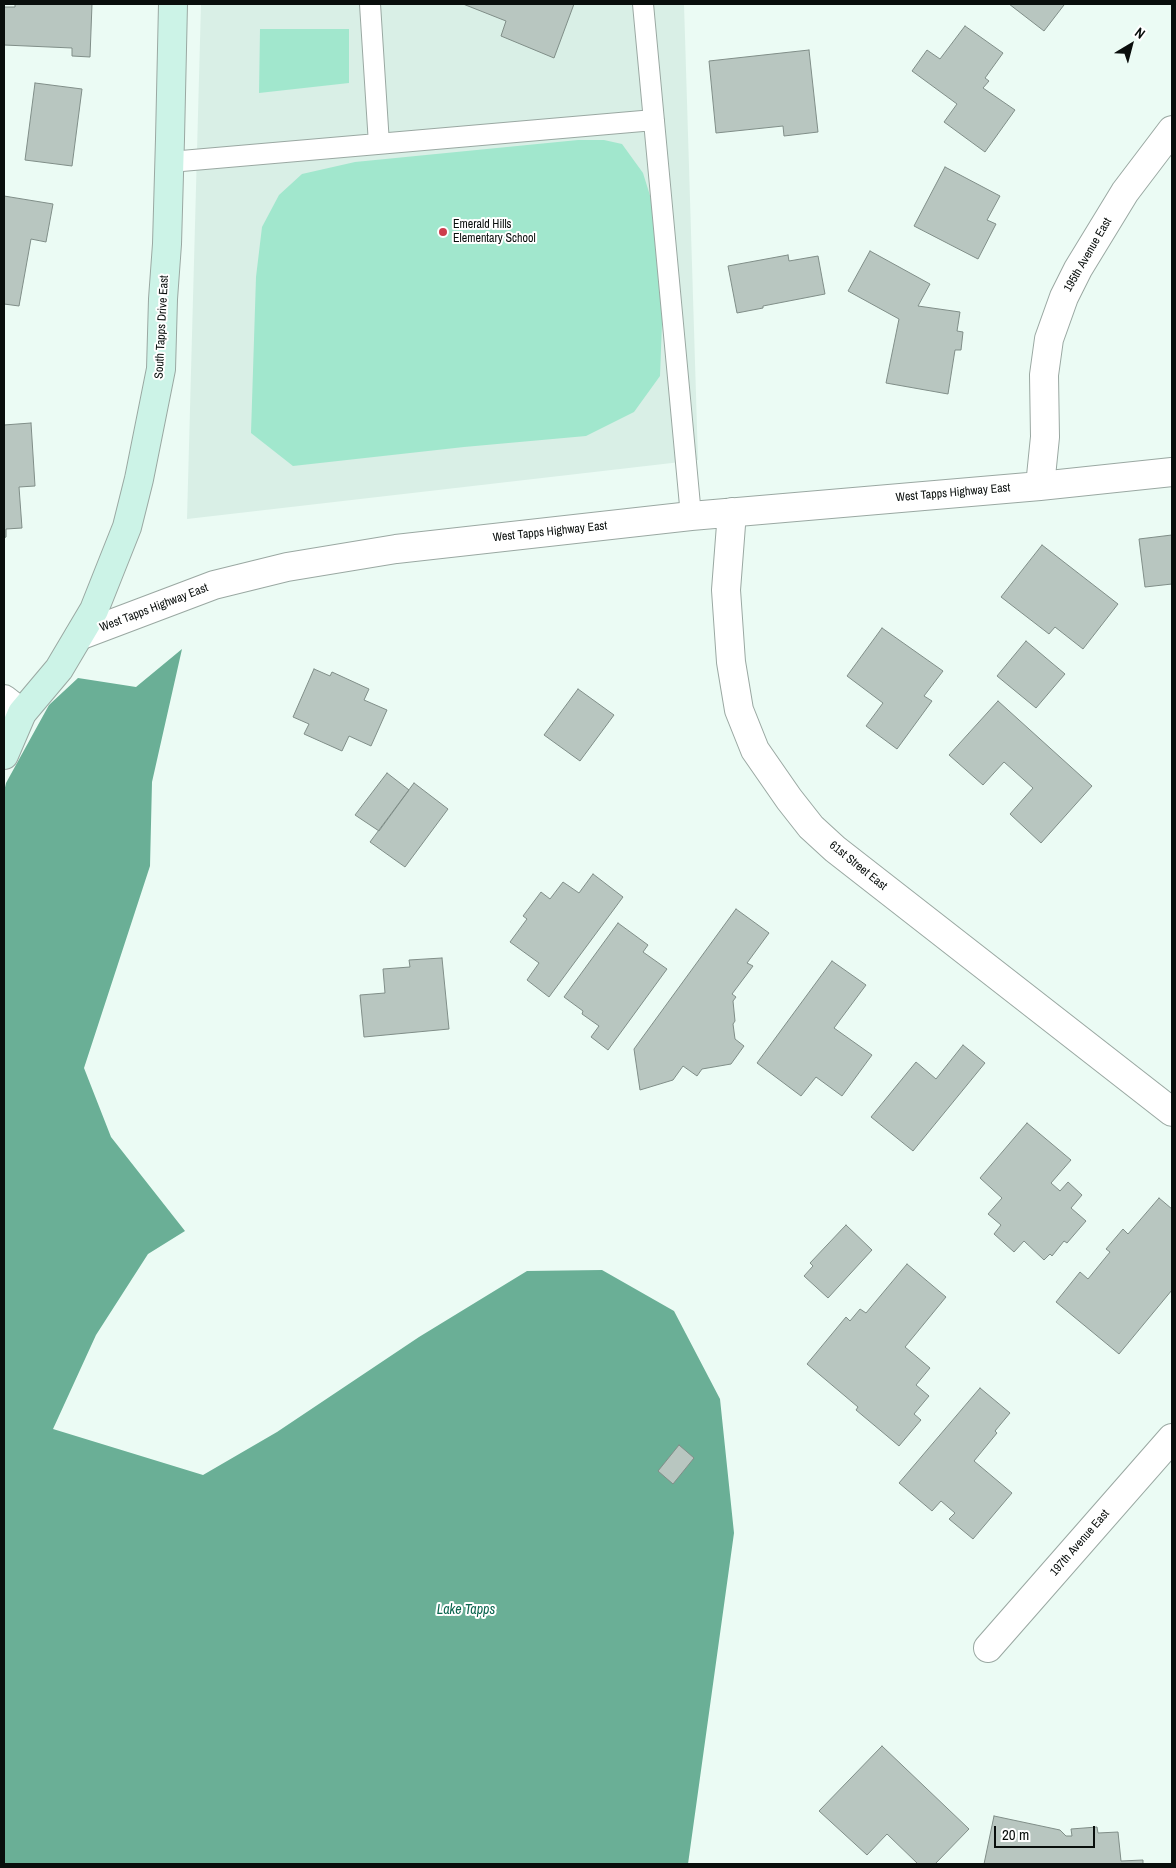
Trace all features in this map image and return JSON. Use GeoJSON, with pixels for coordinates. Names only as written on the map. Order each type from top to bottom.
{"type":"FeatureCollection","features":[{"type":"Feature","properties":{"kind":"street","name":"South Tapps Drive East"},"geometry":{"type":"LineString","coordinates":[[80,636],[94,610],[127,527],[139,479],[161,369],[162,299],[167,244],[170,162],[173,4]]}},
{"type":"Feature","properties":{"kind":"street","name":"195th Avenue East"},"geometry":{"type":"LineString","coordinates":[[1040,486],[1046,437],[1044,376],[1048,339],[1064,297],[1078,269],[1125,192],[1172,130]]}},
{"type":"Feature","properties":{"kind":"street","name":"West Tapps Highway East"},"geometry":{"type":"LineString","coordinates":[[80,636],[214,585],[287,566],[396,549],[691,516],[1040,486],[1172,472]]}},
{"type":"Feature","properties":{"kind":"street","name":"61st Street East"},"geometry":{"type":"LineString","coordinates":[[732,512],[726,590],[731,662],[739,710],[755,750],[789,799],[811,827],[835,849],[1172,1112]]}},
{"type":"Feature","properties":{"kind":"street"},"geometry":{"type":"LineString","coordinates":[[4,754],[13,706],[59,670],[80,636]]}},
{"type":"Feature","properties":{"kind":"street","name":"197th Avenue East"},"geometry":{"type":"LineString","coordinates":[[988,1648],[1172,1438]]}},
{"type":"Feature","properties":{"kind":"lane"},"geometry":{"type":"LineString","coordinates":[[370,4],[379,144]]}},
{"type":"Feature","properties":{"kind":"lane"},"geometry":{"type":"LineString","coordinates":[[643,4],[691,516]]}},
{"type":"Feature","properties":{"kind":"lane"},"geometry":{"type":"LineString","coordinates":[[170,162],[654,120]]}},
{"type":"Feature","properties":{"kind":"shaded area","name":"Emerald Hills Elementary School"},"geometry":{"type":"Polygon","coordinates":[[[201,4],[684,4],[698,460],[187,519],[201,4]]]}},
{"type":"Feature","properties":{"kind":"shaded area"},"geometry":{"type":"Polygon","coordinates":[[[260,29],[349,29],[349,83],[259,93],[260,29]]]}},
{"type":"Feature","properties":{"kind":"shaded area"},"geometry":{"type":"Polygon","coordinates":[[[578,140],[604,140],[622,144],[643,173],[665,244],[660,376],[634,412],[586,436],[293,466],[251,433],[256,277],[262,227],[279,195],[302,174],[355,162],[578,140]]]}},
{"type":"Feature","properties":{"kind":"water","name":"Lake Tapps"},"geometry":{"type":"Polygon","coordinates":[[[182,649],[152,782],[150,866],[84,1068],[111,1137],[185,1231],[148,1254],[96,1335],[53,1429],[203,1475],[277,1432],[419,1337],[527,1271],[602,1270],[674,1311],[720,1399],[734,1533],[688,1864],[4,1864],[4,792],[6,783],[49,705],[78,678],[136,687],[182,649]]]}},
{"type":"Feature","properties":{"kind":"building"},"geometry":{"type":"Polygon","coordinates":[[[15,4],[92,4],[90,57],[72,56],[72,48],[4,45],[4,7],[15,7],[15,4]]]}},
{"type":"Feature","properties":{"kind":"building"},"geometry":{"type":"Polygon","coordinates":[[[463,4],[574,4],[554,58],[501,36],[506,21],[463,4]]]}},
{"type":"Feature","properties":{"kind":"building"},"geometry":{"type":"Polygon","coordinates":[[[1009,4],[1063,4],[1064,5],[1044,31],[1009,4]]]}},
{"type":"Feature","properties":{"kind":"building"},"geometry":{"type":"Polygon","coordinates":[[[965,26],[1003,53],[985,78],[989,81],[983,88],[1015,110],[985,152],[944,122],[957,104],[912,71],[927,50],[940,59],[965,26]]]}},
{"type":"Feature","properties":{"kind":"building"},"geometry":{"type":"Polygon","coordinates":[[[809,50],[818,132],[784,136],[783,126],[716,133],[709,61],[809,50]]]}},
{"type":"Feature","properties":{"kind":"building"},"geometry":{"type":"Polygon","coordinates":[[[35,83],[82,89],[72,166],[25,160],[35,83]]]}},
{"type":"Feature","properties":{"kind":"building"},"geometry":{"type":"Polygon","coordinates":[[[945,167],[1000,196],[987,220],[996,224],[978,259],[914,226],[945,167]]]}},
{"type":"Feature","properties":{"kind":"building"},"geometry":{"type":"Polygon","coordinates":[[[4,196],[53,204],[46,242],[31,239],[19,306],[4,304],[4,196]]]}},
{"type":"Feature","properties":{"kind":"building"},"geometry":{"type":"Polygon","coordinates":[[[870,251],[930,284],[918,306],[960,312],[957,331],[963,332],[961,350],[955,350],[948,394],[886,383],[899,319],[848,291],[870,251]]]}},
{"type":"Feature","properties":{"kind":"building"},"geometry":{"type":"Polygon","coordinates":[[[788,255],[789,261],[818,256],[825,294],[737,313],[728,266],[788,255]]]}},
{"type":"Feature","properties":{"kind":"building"},"geometry":{"type":"Polygon","coordinates":[[[31,423],[35,486],[19,487],[22,528],[6,529],[6,537],[4,538],[4,425],[31,423]]]}},
{"type":"Feature","properties":{"kind":"building"},"geometry":{"type":"Polygon","coordinates":[[[1172,535],[1172,584],[1145,587],[1139,539],[1172,535]]]}},
{"type":"Feature","properties":{"kind":"building"},"geometry":{"type":"Polygon","coordinates":[[[1042,545],[1118,604],[1083,649],[1055,627],[1049,634],[1001,597],[1042,545]]]}},
{"type":"Feature","properties":{"kind":"building"},"geometry":{"type":"Polygon","coordinates":[[[882,628],[943,671],[924,696],[932,701],[897,749],[866,726],[883,703],[847,676],[882,628]]]}},
{"type":"Feature","properties":{"kind":"building"},"geometry":{"type":"Polygon","coordinates":[[[1026,641],[1065,674],[1036,708],[997,676],[1026,641]]]}},
{"type":"Feature","properties":{"kind":"building"},"geometry":{"type":"Polygon","coordinates":[[[314,669],[330,676],[332,672],[369,689],[364,700],[387,710],[371,746],[349,736],[342,751],[304,734],[309,724],[293,717],[314,669]]]}},
{"type":"Feature","properties":{"kind":"building"},"geometry":{"type":"Polygon","coordinates":[[[578,689],[614,715],[580,761],[544,735],[578,689]]]}},
{"type":"Feature","properties":{"kind":"building"},"geometry":{"type":"Polygon","coordinates":[[[998,701],[1092,786],[1041,843],[1010,814],[1033,788],[1004,762],[983,785],[949,755],[998,701]]]}},
{"type":"Feature","properties":{"kind":"building"},"geometry":{"type":"Polygon","coordinates":[[[387,773],[409,790],[379,831],[355,815],[387,773]]]}},
{"type":"Feature","properties":{"kind":"building"},"geometry":{"type":"Polygon","coordinates":[[[414,783],[448,809],[405,867],[370,842],[414,783]]]}},
{"type":"Feature","properties":{"kind":"building"},"geometry":{"type":"Polygon","coordinates":[[[593,874],[623,897],[549,997],[527,980],[539,963],[510,942],[527,919],[523,916],[541,892],[550,899],[563,882],[579,893],[593,874]]]}},
{"type":"Feature","properties":{"kind":"building"},"geometry":{"type":"Polygon","coordinates":[[[736,909],[769,933],[747,963],[753,966],[732,994],[736,997],[733,1001],[735,1039],[744,1046],[731,1064],[702,1069],[697,1076],[683,1066],[673,1080],[640,1090],[634,1049],[736,909]]]}},
{"type":"Feature","properties":{"kind":"building"},"geometry":{"type":"Polygon","coordinates":[[[618,923],[648,945],[643,952],[667,969],[608,1050],[591,1037],[599,1026],[582,1014],[583,1011],[564,997],[618,923]]]}},
{"type":"Feature","properties":{"kind":"building"},"geometry":{"type":"Polygon","coordinates":[[[442,958],[449,1029],[364,1037],[360,995],[385,993],[383,969],[410,967],[409,960],[442,958]]]}},
{"type":"Feature","properties":{"kind":"building"},"geometry":{"type":"Polygon","coordinates":[[[832,961],[866,985],[834,1028],[872,1055],[842,1096],[816,1077],[801,1096],[757,1063],[832,961]]]}},
{"type":"Feature","properties":{"kind":"building"},"geometry":{"type":"Polygon","coordinates":[[[963,1045],[985,1063],[913,1151],[871,1117],[916,1062],[936,1079],[963,1045]]]}},
{"type":"Feature","properties":{"kind":"building"},"geometry":{"type":"Polygon","coordinates":[[[1027,1123],[1071,1160],[1051,1183],[1060,1191],[1068,1182],[1082,1195],[1071,1208],[1086,1221],[1067,1243],[1064,1241],[1052,1256],[1050,1254],[1044,1260],[1024,1241],[1014,1252],[994,1234],[1001,1225],[988,1214],[1002,1198],[980,1178],[1027,1123]]]}},
{"type":"Feature","properties":{"kind":"building"},"geometry":{"type":"Polygon","coordinates":[[[1159,1198],[1172,1209],[1172,1290],[1119,1354],[1056,1302],[1080,1272],[1088,1279],[1110,1252],[1106,1249],[1123,1229],[1128,1234],[1159,1198]]]}},
{"type":"Feature","properties":{"kind":"building"},"geometry":{"type":"Polygon","coordinates":[[[846,1225],[872,1250],[828,1298],[804,1276],[813,1266],[810,1263],[846,1225]]]}},
{"type":"Feature","properties":{"kind":"building"},"geometry":{"type":"Polygon","coordinates":[[[907,1264],[946,1297],[905,1347],[930,1368],[916,1385],[929,1396],[914,1414],[921,1420],[899,1446],[856,1410],[858,1407],[807,1364],[846,1317],[850,1321],[860,1309],[866,1313],[907,1264]]]}},
{"type":"Feature","properties":{"kind":"building"},"geometry":{"type":"Polygon","coordinates":[[[980,1388],[1010,1413],[995,1431],[997,1433],[974,1461],[1012,1493],[973,1539],[949,1519],[955,1513],[941,1501],[932,1511],[899,1483],[980,1388]]]}},
{"type":"Feature","properties":{"kind":"building"},"geometry":{"type":"Polygon","coordinates":[[[679,1445],[694,1458],[673,1484],[658,1471],[679,1445]]]}},
{"type":"Feature","properties":{"kind":"building"},"geometry":{"type":"Polygon","coordinates":[[[882,1746],[969,1829],[935,1864],[918,1864],[887,1834],[867,1855],[819,1811],[882,1746]]]}},
{"type":"Feature","properties":{"kind":"building"},"geometry":{"type":"Polygon","coordinates":[[[994,1816],[1060,1830],[1066,1836],[1072,1836],[1071,1829],[1097,1827],[1098,1833],[1118,1832],[1121,1861],[1143,1860],[1143,1864],[984,1864],[994,1816]]]}},
{"type":"Feature","properties":{"kind":"place","name":"Emerald Hills Elementary School"},"geometry":{"type":"Point","coordinates":[443,232]}}]}
